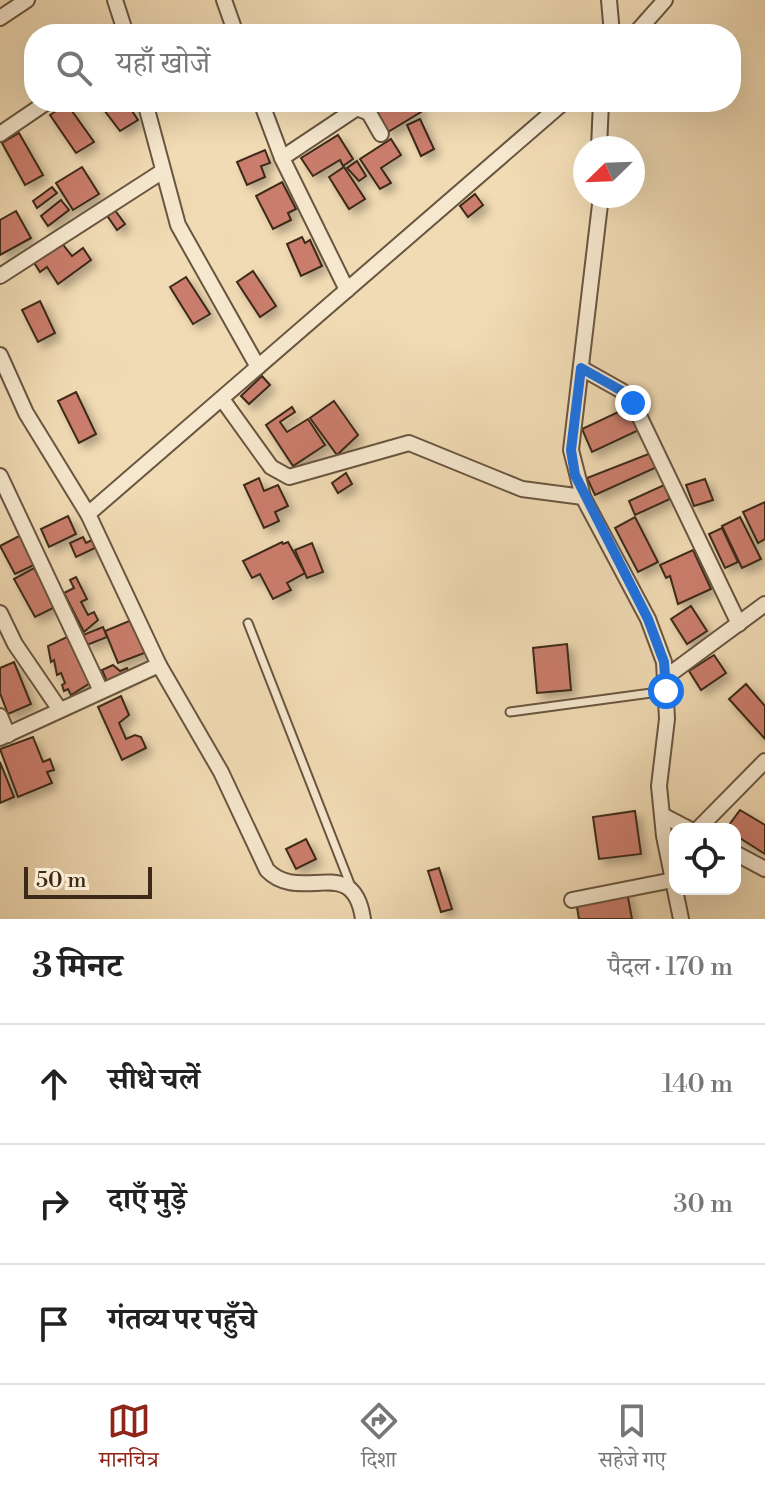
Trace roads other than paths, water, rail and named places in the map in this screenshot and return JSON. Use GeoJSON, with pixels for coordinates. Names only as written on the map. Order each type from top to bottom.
{"type":"FeatureCollection","features":[{"type":"Feature","properties":{"kind":"street"},"geometry":{"type":"LineString","coordinates":[[0,18],[27,0]]}},
{"type":"Feature","properties":{"kind":"street"},"geometry":{"type":"LineString","coordinates":[[115,0],[123,24]]}},
{"type":"Feature","properties":{"kind":"street"},"geometry":{"type":"LineString","coordinates":[[224,0],[232,24]]}},
{"type":"Feature","properties":{"kind":"street"},"geometry":{"type":"LineString","coordinates":[[609,0],[611,24]]}},
{"type":"Feature","properties":{"kind":"street"},"geometry":{"type":"LineString","coordinates":[[644,24],[665,0]]}},
{"type":"Feature","properties":{"kind":"street"},"geometry":{"type":"LineString","coordinates":[[0,134],[32,112]]}},
{"type":"Feature","properties":{"kind":"street"},"geometry":{"type":"LineString","coordinates":[[148,112],[178,225],[258,367]]}},
{"type":"Feature","properties":{"kind":"street"},"geometry":{"type":"LineString","coordinates":[[265,112],[282,158],[347,290]]}},
{"type":"Feature","properties":{"kind":"street"},"geometry":{"type":"LineString","coordinates":[[282,158],[351,112]]}},
{"type":"Feature","properties":{"kind":"street"},"geometry":{"type":"LineString","coordinates":[[367,112],[381,134]]}},
{"type":"Feature","properties":{"kind":"street"},"geometry":{"type":"LineString","coordinates":[[88,514],[552,112]]}},
{"type":"Feature","properties":{"kind":"street"},"geometry":{"type":"LineString","coordinates":[[600,136],[601,112]]}},
{"type":"Feature","properties":{"kind":"street"},"geometry":{"type":"LineString","coordinates":[[0,276],[163,171]]}},
{"type":"Feature","properties":{"kind":"street"},"geometry":{"type":"LineString","coordinates":[[600,208],[571,450],[583,497],[648,619],[666,684],[667,719],[659,786],[669,856]]}},
{"type":"Feature","properties":{"kind":"street"},"geometry":{"type":"LineString","coordinates":[[0,355],[26,413],[88,514],[159,665],[221,772],[267,870],[278,882],[292,885],[337,881],[352,889],[361,904],[363,919]]}},
{"type":"Feature","properties":{"kind":"street"},"geometry":{"type":"LineString","coordinates":[[581,368],[622,391],[633,403],[739,624]]}},
{"type":"Feature","properties":{"kind":"street"},"geometry":{"type":"LineString","coordinates":[[222,399],[271,467],[289,477],[409,443],[522,489],[583,497]]}},
{"type":"Feature","properties":{"kind":"street"},"geometry":{"type":"LineString","coordinates":[[0,476],[101,691]]}},
{"type":"Feature","properties":{"kind":"street"},"geometry":{"type":"LineString","coordinates":[[666,684],[765,604]]}},
{"type":"Feature","properties":{"kind":"street"},"geometry":{"type":"LineString","coordinates":[[0,613],[15,644],[60,710]]}},
{"type":"Feature","properties":{"kind":"street"},"geometry":{"type":"LineString","coordinates":[[0,716],[4,736],[159,665]]}},
{"type":"Feature","properties":{"kind":"street"},"geometry":{"type":"LineString","coordinates":[[704,823],[765,761]]}},
{"type":"Feature","properties":{"kind":"street"},"geometry":{"type":"LineString","coordinates":[[662,815],[677,823]]}},
{"type":"Feature","properties":{"kind":"street"},"geometry":{"type":"LineString","coordinates":[[741,856],[765,869]]}},
{"type":"Feature","properties":{"kind":"street"},"geometry":{"type":"LineString","coordinates":[[572,900],[669,881]]}},
{"type":"Feature","properties":{"kind":"street"},"geometry":{"type":"LineString","coordinates":[[676,895],[681,919]]}},
{"type":"Feature","properties":{"kind":"lane"},"geometry":{"type":"LineString","coordinates":[[248,623],[352,889]]}},
{"type":"Feature","properties":{"kind":"lane"},"geometry":{"type":"LineString","coordinates":[[510,712],[666,684]]}}]}
